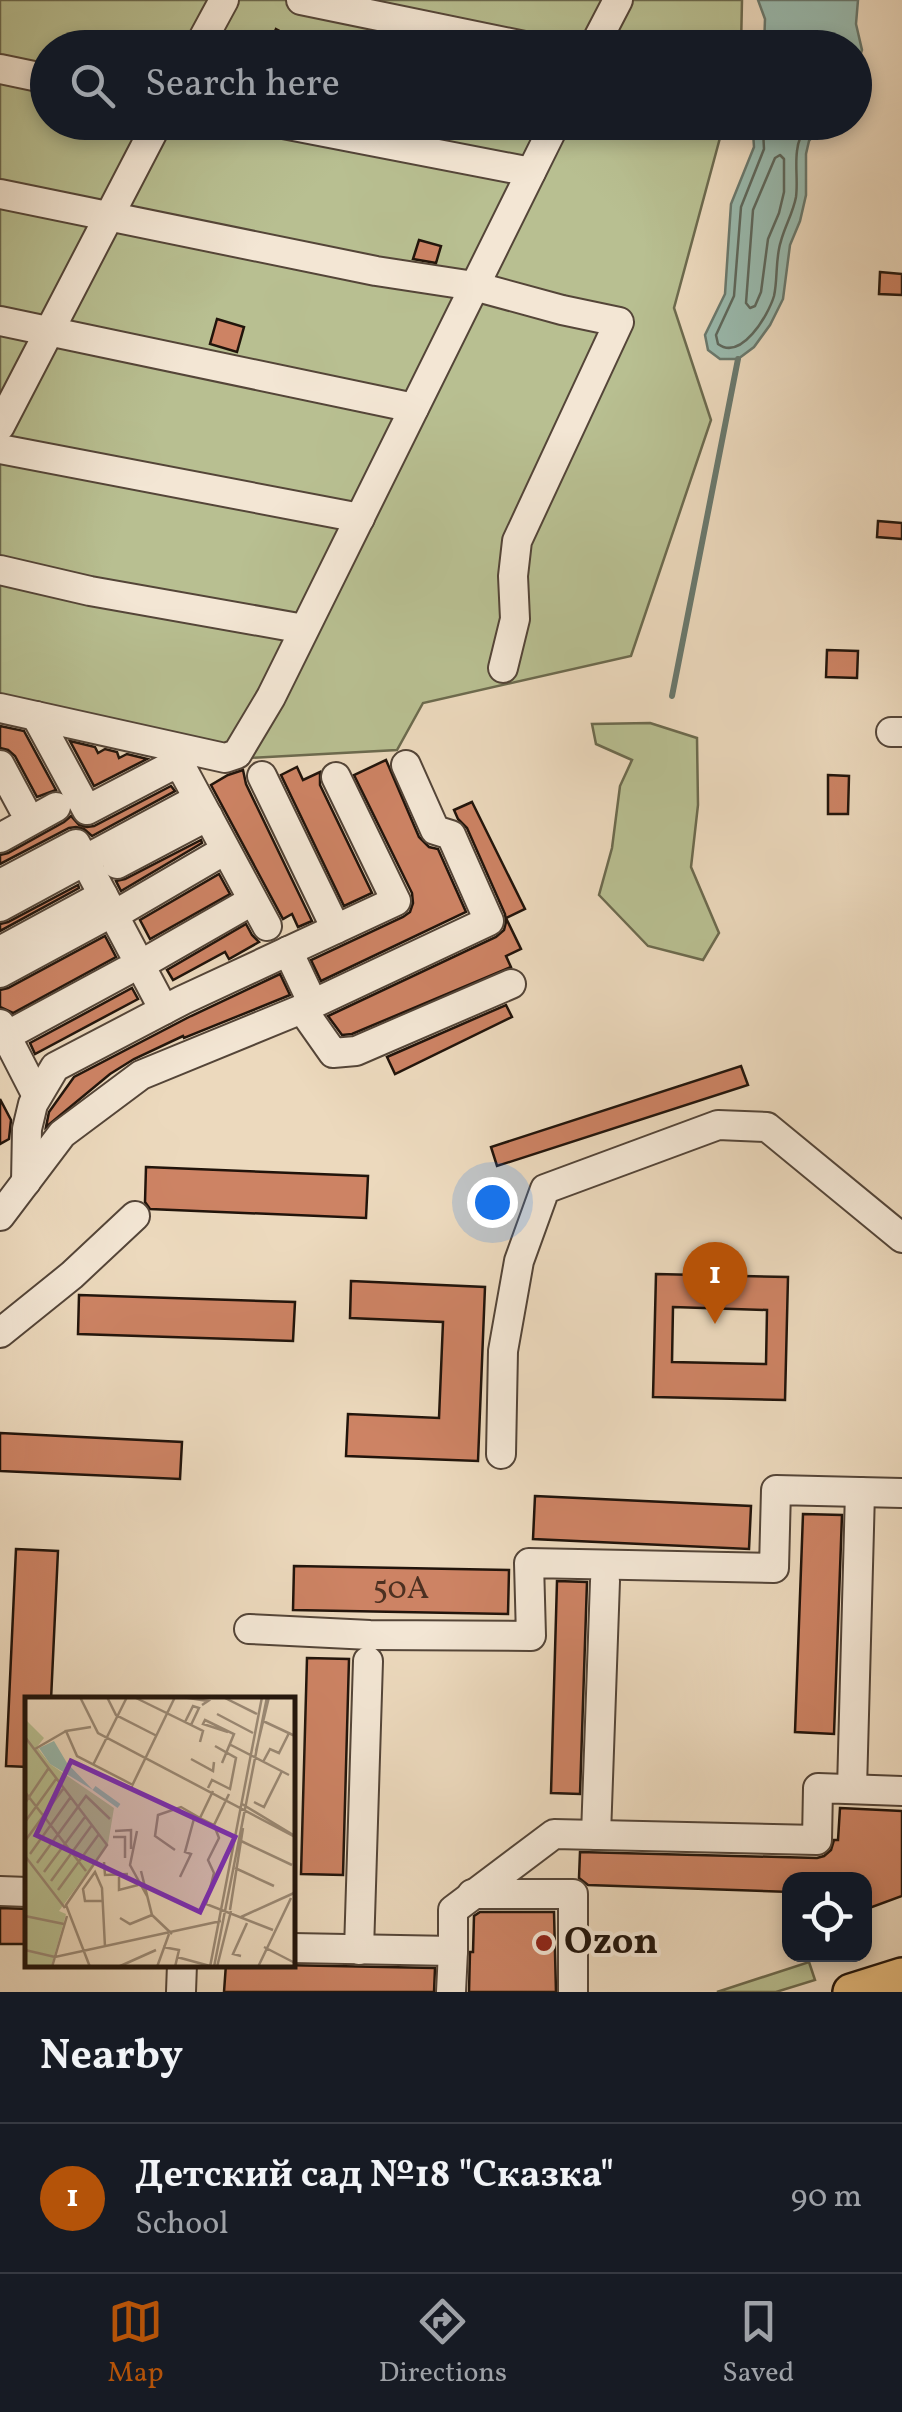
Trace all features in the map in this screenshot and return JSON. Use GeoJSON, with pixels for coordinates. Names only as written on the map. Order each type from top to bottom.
{"type":"FeatureCollection","features":[{"type":"Feature","properties":{"kind":"main road"},"geometry":{"type":"LineString","coordinates":[[851,1992],[902,1976]]}},
{"type":"Feature","properties":{"kind":"street"},"geometry":{"type":"LineString","coordinates":[[208,30],[224,0]]}},
{"type":"Feature","properties":{"kind":"street"},"geometry":{"type":"LineString","coordinates":[[301,0],[447,30]]}},
{"type":"Feature","properties":{"kind":"street"},"geometry":{"type":"LineString","coordinates":[[602,30],[618,0]]}},
{"type":"Feature","properties":{"kind":"street"},"geometry":{"type":"LineString","coordinates":[[0,69],[30,75]]}},
{"type":"Feature","properties":{"kind":"street"},"geometry":{"type":"LineString","coordinates":[[0,426],[149,140]]}},
{"type":"Feature","properties":{"kind":"street"},"geometry":{"type":"LineString","coordinates":[[367,140],[531,172]]}},
{"type":"Feature","properties":{"kind":"street"},"geometry":{"type":"LineString","coordinates":[[0,708],[225,758],[237,754],[271,697],[547,140]]}},
{"type":"Feature","properties":{"kind":"street"},"geometry":{"type":"LineString","coordinates":[[0,194],[376,271],[474,286],[620,322],[517,541],[513,576],[515,619],[503,668]]}},
{"type":"Feature","properties":{"kind":"street"},"geometry":{"type":"LineString","coordinates":[[0,320],[414,408]]}},
{"type":"Feature","properties":{"kind":"street"},"geometry":{"type":"LineString","coordinates":[[0,449],[360,518]]}},
{"type":"Feature","properties":{"kind":"street"},"geometry":{"type":"LineString","coordinates":[[0,570],[90,591],[304,629]]}},
{"type":"Feature","properties":{"kind":"street"},"geometry":{"type":"LineString","coordinates":[[0,696],[224,744],[243,744]]}},
{"type":"Feature","properties":{"kind":"street"},"geometry":{"type":"LineString","coordinates":[[36,716],[87,810],[173,766],[184,772],[225,861],[267,926]]}},
{"type":"Feature","properties":{"kind":"street"},"geometry":{"type":"LineString","coordinates":[[204,753],[202,777],[292,950],[307,1006],[325,1045],[333,1053],[356,1051],[510,984]]}},
{"type":"Feature","properties":{"kind":"street"},"geometry":{"type":"LineString","coordinates":[[0,765],[23,808]]}},
{"type":"Feature","properties":{"kind":"street"},"geometry":{"type":"LineString","coordinates":[[0,1216],[62,1134],[141,1075],[307,1006],[489,922],[451,836],[435,830],[406,765]]}},
{"type":"Feature","properties":{"kind":"street"},"geometry":{"type":"LineString","coordinates":[[262,776],[336,929]]}},
{"type":"Feature","properties":{"kind":"street"},"geometry":{"type":"LineString","coordinates":[[26,1182],[27,1129],[33,1104],[54,1067],[164,1010],[396,901],[336,777]]}},
{"type":"Feature","properties":{"kind":"street"},"geometry":{"type":"LineString","coordinates":[[0,838],[56,807]]}},
{"type":"Feature","properties":{"kind":"street"},"geometry":{"type":"LineString","coordinates":[[0,907],[78,864],[199,810]]}},
{"type":"Feature","properties":{"kind":"street"},"geometry":{"type":"LineString","coordinates":[[117,864],[199,810]]}},
{"type":"Feature","properties":{"kind":"street"},"geometry":{"type":"LineString","coordinates":[[0,884],[76,844],[78,864],[164,1010]]}},
{"type":"Feature","properties":{"kind":"street"},"geometry":{"type":"LineString","coordinates":[[0,950],[225,861]]}},
{"type":"Feature","properties":{"kind":"street"},"geometry":{"type":"LineString","coordinates":[[143,918],[225,861]]}},
{"type":"Feature","properties":{"kind":"street"},"geometry":{"type":"LineString","coordinates":[[38,1096],[6,1024],[243,906]]}},
{"type":"Feature","properties":{"kind":"street"},"geometry":{"type":"LineString","coordinates":[[0,973],[106,910]]}},
{"type":"Feature","properties":{"kind":"street"},"geometry":{"type":"LineString","coordinates":[[501,1454],[503,1351],[519,1261],[545,1189],[718,1125],[767,1127],[902,1238]]}},
{"type":"Feature","properties":{"kind":"street"},"geometry":{"type":"LineString","coordinates":[[0,1333],[72,1275],[135,1216]]}},
{"type":"Feature","properties":{"kind":"street"},"geometry":{"type":"LineString","coordinates":[[249,1629],[532,1636],[529,1563],[774,1568],[776,1490],[902,1493]]}},
{"type":"Feature","properties":{"kind":"street"},"geometry":{"type":"LineString","coordinates":[[852,1790],[860,1492]]}},
{"type":"Feature","properties":{"kind":"street"},"geometry":{"type":"LineString","coordinates":[[596,1835],[606,1581]]}},
{"type":"Feature","properties":{"kind":"street"},"geometry":{"type":"LineString","coordinates":[[360,1950],[368,1661]]}},
{"type":"Feature","properties":{"kind":"street"},"geometry":{"type":"LineString","coordinates":[[451,1992],[454,1910],[554,1834],[817,1840],[818,1788],[902,1791]]}},
{"type":"Feature","properties":{"kind":"street"},"geometry":{"type":"LineString","coordinates":[[472,1894],[572,1894],[573,1992]]}},
{"type":"Feature","properties":{"kind":"street"},"geometry":{"type":"LineString","coordinates":[[295,1948],[453,1951]]}},
{"type":"Feature","properties":{"kind":"street"},"geometry":{"type":"LineString","coordinates":[[181,1992],[182,1967]]}},
{"type":"Feature","properties":{"kind":"green space"},"geometry":{"type":"Polygon","coordinates":[[[0,0],[742,0],[741,30],[30,30],[30,140],[719,140],[674,308],[711,420],[631,656],[423,703],[397,750],[249,758],[0,703],[0,0]]]}},
{"type":"Feature","properties":{"kind":"green space"},"geometry":{"type":"Polygon","coordinates":[[[650,723],[697,738],[698,805],[691,867],[719,933],[703,960],[648,946],[599,895],[612,848],[620,786],[632,760],[596,744],[592,724],[650,723]]]}},
{"type":"Feature","properties":{"kind":"green space"},"geometry":{"type":"Polygon","coordinates":[[[809,1962],[815,1980],[776,1992],[717,1992],[809,1962]]]}},
{"type":"Feature","properties":{"kind":"water"},"geometry":{"type":"Polygon","coordinates":[[[758,0],[858,0],[857,30],[765,30],[758,0]]]}},
{"type":"Feature","properties":{"kind":"water"},"geometry":{"type":"Polygon","coordinates":[[[754,140],[810,140],[806,195],[790,245],[783,299],[770,325],[754,347],[738,359],[720,359],[708,350],[705,335],[725,294],[731,204],[754,140]]]}},
{"type":"Feature","properties":{"kind":"building"},"geometry":{"type":"Polygon","coordinates":[[[419,240],[441,246],[436,263],[413,259],[419,240]]]}},
{"type":"Feature","properties":{"kind":"building"},"geometry":{"type":"Polygon","coordinates":[[[880,272],[902,274],[902,295],[879,294],[880,272]]]}},
{"type":"Feature","properties":{"kind":"building"},"geometry":{"type":"Polygon","coordinates":[[[217,319],[244,327],[237,352],[210,344],[217,319]]]}},
{"type":"Feature","properties":{"kind":"building"},"geometry":{"type":"Polygon","coordinates":[[[878,521],[902,523],[902,539],[877,537],[878,521]]]}},
{"type":"Feature","properties":{"kind":"building"},"geometry":{"type":"Polygon","coordinates":[[[827,650],[858,651],[857,678],[826,677],[827,650]]]}},
{"type":"Feature","properties":{"kind":"building"},"geometry":{"type":"Polygon","coordinates":[[[0,726],[24,731],[56,790],[37,797],[15,756],[0,748],[0,726]]]}},
{"type":"Feature","properties":{"kind":"building"},"geometry":{"type":"Polygon","coordinates":[[[70,741],[95,747],[98,753],[105,749],[117,752],[119,758],[127,754],[147,759],[94,786],[70,741]]]}},
{"type":"Feature","properties":{"kind":"building"},"geometry":{"type":"Polygon","coordinates":[[[386,760],[419,837],[429,847],[438,849],[466,912],[321,981],[311,960],[403,917],[413,903],[412,893],[354,775],[386,760]]]}},
{"type":"Feature","properties":{"kind":"building"},"geometry":{"type":"Polygon","coordinates":[[[297,767],[303,780],[320,772],[320,785],[372,893],[344,906],[281,775],[297,767]]]}},
{"type":"Feature","properties":{"kind":"building"},"geometry":{"type":"Polygon","coordinates":[[[243,770],[246,784],[312,921],[298,927],[292,914],[283,919],[211,785],[243,770]]]}},
{"type":"Feature","properties":{"kind":"building"},"geometry":{"type":"Polygon","coordinates":[[[828,775],[849,776],[848,814],[828,814],[828,775]]]}},
{"type":"Feature","properties":{"kind":"building"},"geometry":{"type":"Polygon","coordinates":[[[171,786],[175,791],[92,836],[84,829],[69,828],[0,864],[0,855],[71,816],[79,825],[94,826],[171,786]]]}},
{"type":"Feature","properties":{"kind":"building"},"geometry":{"type":"Polygon","coordinates":[[[472,802],[525,909],[506,918],[521,949],[506,956],[511,967],[342,1035],[328,1016],[504,930],[505,914],[467,828],[454,810],[472,802]]]}},
{"type":"Feature","properties":{"kind":"building"},"geometry":{"type":"Polygon","coordinates":[[[201,840],[202,843],[121,891],[116,881],[201,840]]]}},
{"type":"Feature","properties":{"kind":"building"},"geometry":{"type":"Polygon","coordinates":[[[219,874],[230,894],[150,939],[140,920],[219,874]]]}},
{"type":"Feature","properties":{"kind":"building"},"geometry":{"type":"Polygon","coordinates":[[[78,885],[79,888],[0,931],[0,924],[78,885]]]}},
{"type":"Feature","properties":{"kind":"building"},"geometry":{"type":"Polygon","coordinates":[[[246,924],[259,942],[229,959],[225,952],[173,980],[167,970],[246,924]]]}},
{"type":"Feature","properties":{"kind":"building"},"geometry":{"type":"Polygon","coordinates":[[[105,936],[116,957],[13,1013],[0,1007],[0,990],[105,936]]]}},
{"type":"Feature","properties":{"kind":"building"},"geometry":{"type":"Polygon","coordinates":[[[280,974],[290,995],[134,1059],[46,1127],[49,1112],[74,1077],[280,974]]]}},
{"type":"Feature","properties":{"kind":"building"},"geometry":{"type":"Polygon","coordinates":[[[132,988],[138,999],[35,1054],[30,1043],[132,988]]]}},
{"type":"Feature","properties":{"kind":"building"},"geometry":{"type":"Polygon","coordinates":[[[506,1005],[512,1017],[395,1074],[387,1057],[506,1005]]]}},
{"type":"Feature","properties":{"kind":"building"},"geometry":{"type":"Polygon","coordinates":[[[741,1066],[748,1085],[497,1166],[491,1147],[741,1066]]]}},
{"type":"Feature","properties":{"kind":"building"},"geometry":{"type":"Polygon","coordinates":[[[0,1099],[11,1120],[9,1139],[0,1144],[0,1099]]]}},
{"type":"Feature","properties":{"kind":"building"},"geometry":{"type":"Polygon","coordinates":[[[146,1167],[368,1176],[366,1218],[150,1209],[145,1202],[146,1167]]]}},
{"type":"Feature","properties":{"kind":"building"},"geometry":{"type":"Polygon","coordinates":[[[656,1274],[788,1277],[785,1400],[653,1397],[656,1274]],[[673,1307],[672,1362],[766,1364],[767,1310],[673,1307]]]}},
{"type":"Feature","properties":{"kind":"building"},"geometry":{"type":"Polygon","coordinates":[[[351,1281],[485,1287],[478,1461],[346,1456],[348,1414],[439,1418],[443,1322],[350,1318],[351,1281]]]}},
{"type":"Feature","properties":{"kind":"building"},"geometry":{"type":"Polygon","coordinates":[[[79,1295],[295,1302],[293,1341],[78,1334],[79,1295]]]}},
{"type":"Feature","properties":{"kind":"building"},"geometry":{"type":"Polygon","coordinates":[[[0,1433],[182,1442],[180,1479],[0,1471],[0,1433]]]}},
{"type":"Feature","properties":{"kind":"building"},"geometry":{"type":"Polygon","coordinates":[[[535,1496],[751,1506],[749,1549],[533,1539],[535,1496]]]}},
{"type":"Feature","properties":{"kind":"building"},"geometry":{"type":"Polygon","coordinates":[[[803,1514],[842,1515],[834,1734],[795,1732],[803,1514]]]}},
{"type":"Feature","properties":{"kind":"building"},"geometry":{"type":"Polygon","coordinates":[[[16,1549],[58,1551],[51,1697],[25,1697],[25,1767],[6,1766],[16,1549]]]}},
{"type":"Feature","properties":{"kind":"building"},"geometry":{"type":"Polygon","coordinates":[[[294,1566],[509,1570],[508,1614],[293,1610],[294,1566]]]}},
{"type":"Feature","properties":{"kind":"building"},"geometry":{"type":"Polygon","coordinates":[[[557,1581],[587,1582],[580,1794],[551,1793],[557,1581]]]}},
{"type":"Feature","properties":{"kind":"building"},"geometry":{"type":"Polygon","coordinates":[[[307,1658],[349,1659],[343,1875],[301,1874],[307,1658]]]}},
{"type":"Feature","properties":{"kind":"building"},"geometry":{"type":"Polygon","coordinates":[[[840,1808],[902,1811],[902,1896],[872,1907],[872,1872],[782,1872],[782,1892],[588,1885],[579,1878],[580,1852],[817,1858],[831,1850],[834,1840],[838,1840],[840,1808]]]}},
{"type":"Feature","properties":{"kind":"building"},"geometry":{"type":"Polygon","coordinates":[[[0,1908],[25,1909],[25,1944],[0,1944],[0,1908]]]}},
{"type":"Feature","properties":{"kind":"building"},"geometry":{"type":"Polygon","coordinates":[[[480,1912],[554,1912],[556,1992],[469,1992],[474,1916],[480,1912]]]}},
{"type":"Feature","properties":{"kind":"building"},"geometry":{"type":"Polygon","coordinates":[[[226,1967],[435,1968],[434,1992],[224,1992],[226,1967]]]}},
{"type":"Feature","properties":{"kind":"waterway"},"geometry":{"type":"LineString","coordinates":[[672,696],[738,359]]}},
{"type":"Feature","properties":{"kind":"place","name":"Детский сад №18 \"Сказка\""},"geometry":{"type":"Point","coordinates":[715,1324]}},
{"type":"Feature","properties":{"kind":"place","name":"Ozon"},"geometry":{"type":"Point","coordinates":[544,1943]}}]}
